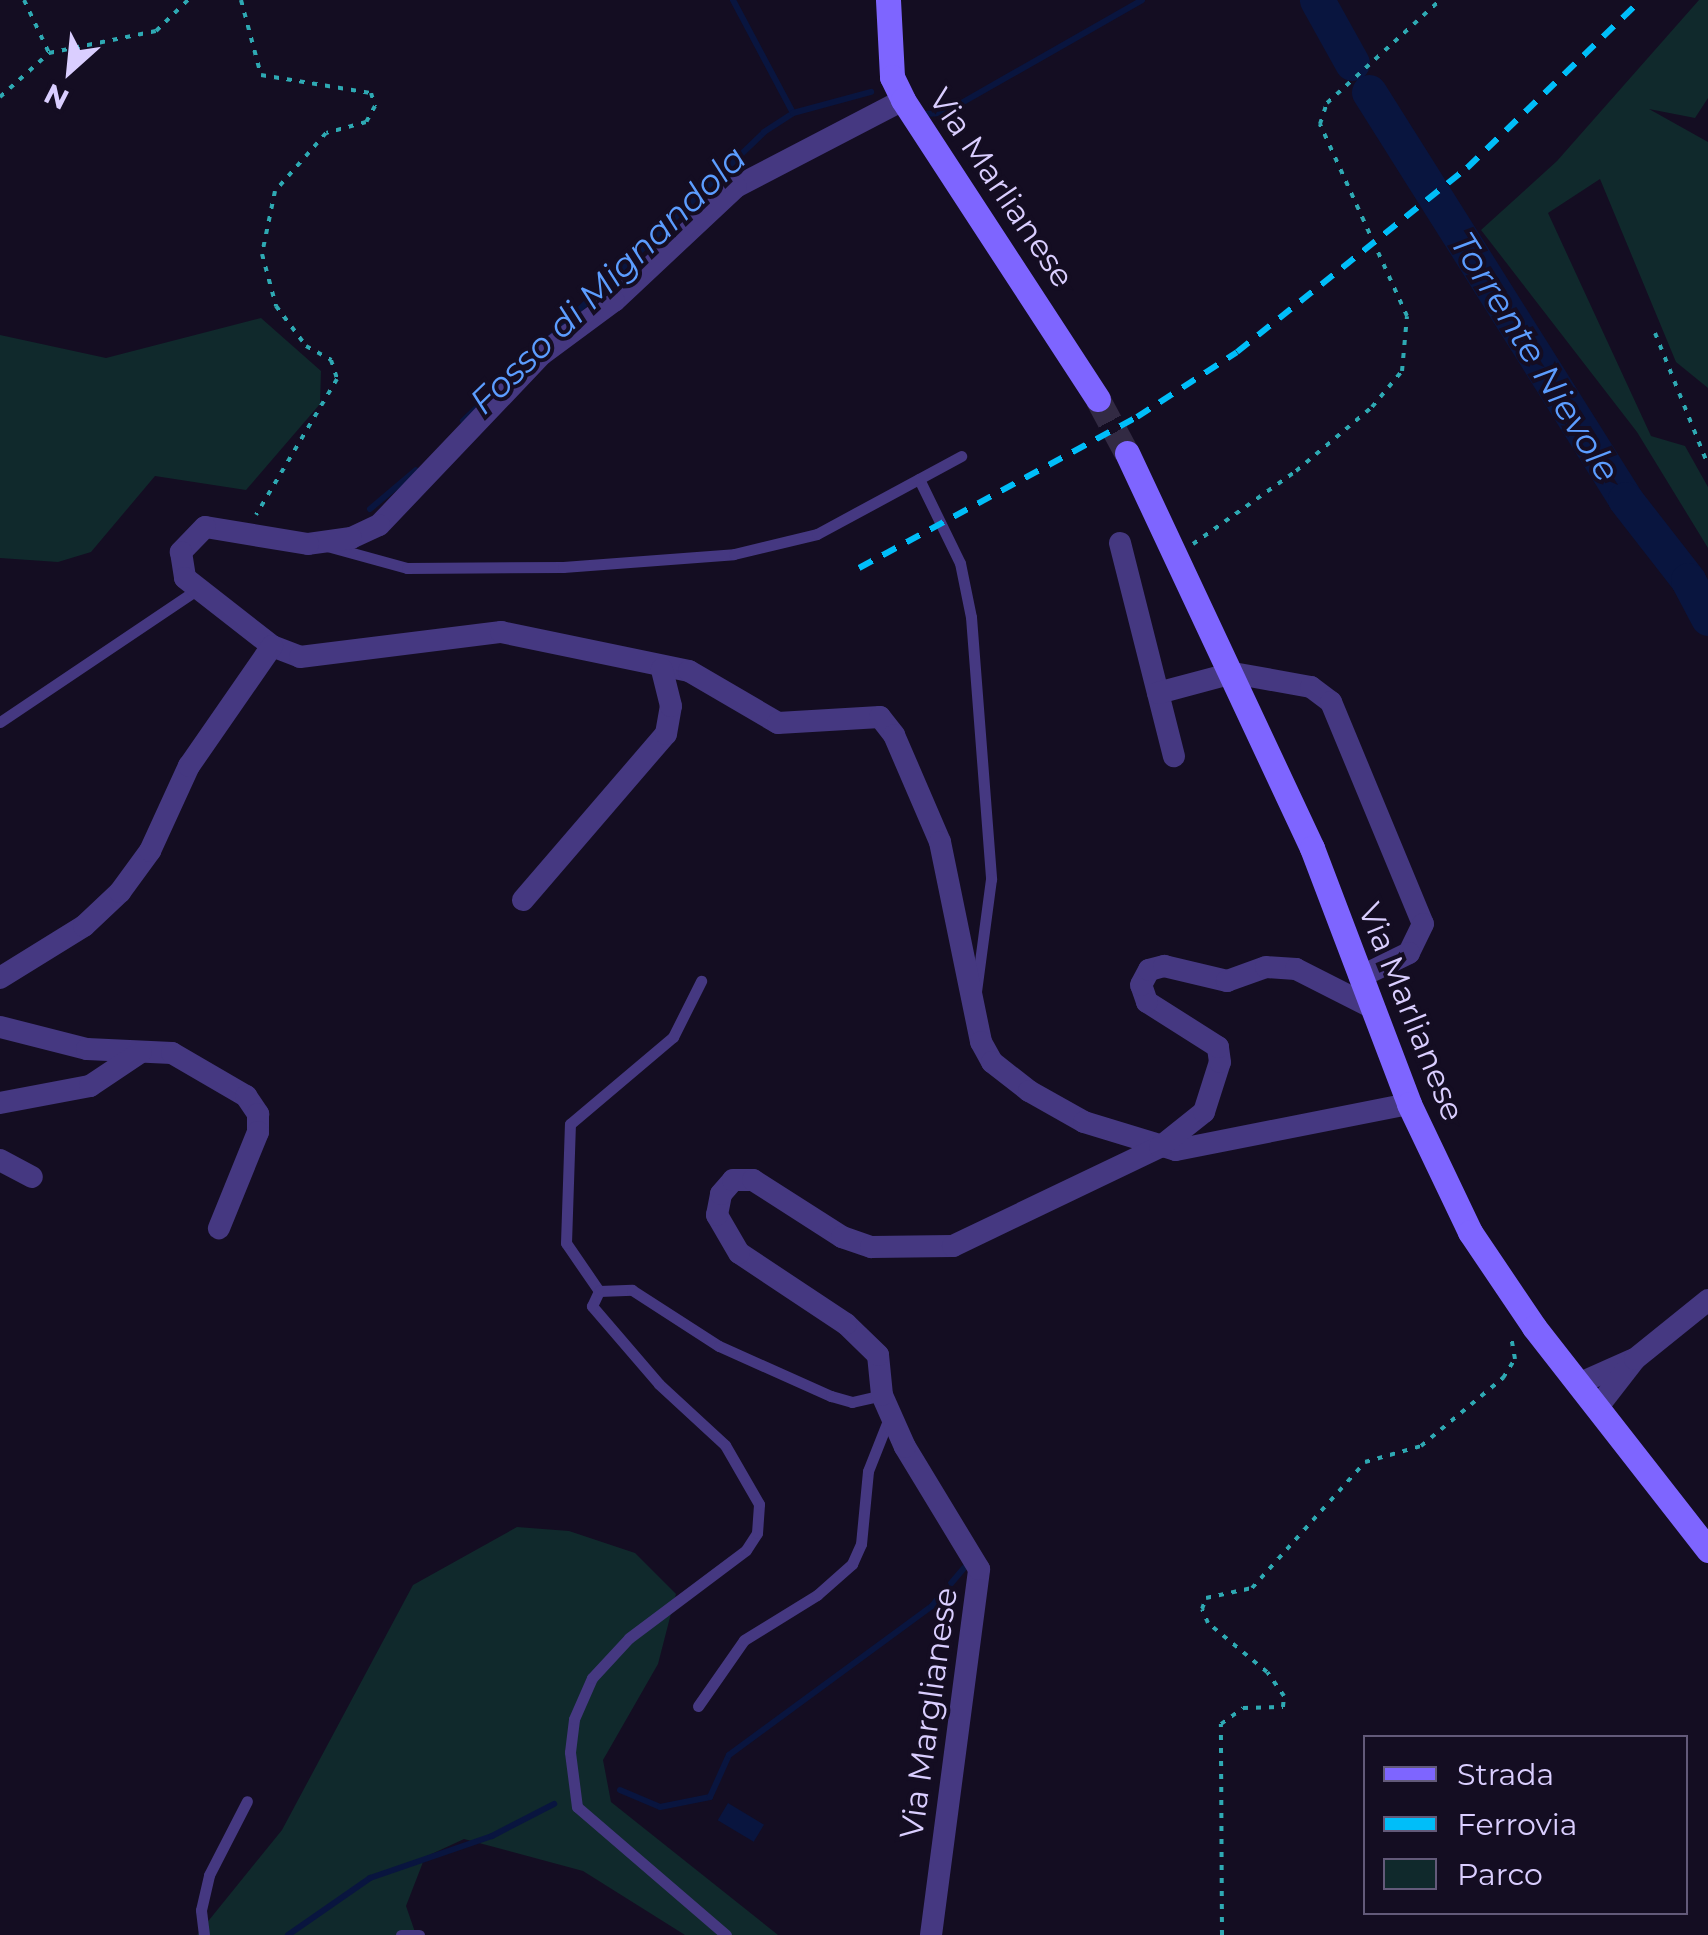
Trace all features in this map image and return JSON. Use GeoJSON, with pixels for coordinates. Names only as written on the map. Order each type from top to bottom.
{"type":"FeatureCollection","features":[{"type":"Feature","properties":{"kind":"street","name":"Via Marlianese"},"geometry":{"type":"LineString","coordinates":[[888,0],[892,77],[903,100],[1098,398]]}},
{"type":"Feature","properties":{"kind":"street"},"geometry":{"type":"LineString","coordinates":[[903,100],[736,187],[614,301],[542,354],[378,525],[320,543],[205,526],[187,540],[180,564],[195,591],[272,646],[312,658],[501,632],[704,676],[778,723],[872,714],[887,724],[940,842],[972,1006],[992,1062],[1028,1092],[1084,1122],[1160,1147],[1198,1149],[1409,1104]]}},
{"type":"Feature","properties":{"kind":"street","name":"Via Marlianese"},"geometry":{"type":"LineString","coordinates":[[1127,453],[1233,673],[1409,1104],[1470,1232],[1518,1306],[1708,1550]]}},
{"type":"Feature","properties":{"kind":"street"},"geometry":{"type":"LineString","coordinates":[[1120,543],[1174,756]]}},
{"type":"Feature","properties":{"kind":"street"},"geometry":{"type":"LineString","coordinates":[[0,978],[84,926],[120,892],[150,852],[188,766],[272,646]]}},
{"type":"Feature","properties":{"kind":"street"},"geometry":{"type":"LineString","coordinates":[[523,900],[666,734],[671,706],[662,668]]}},
{"type":"Feature","properties":{"kind":"street"},"geometry":{"type":"LineString","coordinates":[[1158,693],[1233,673],[1311,687],[1334,708],[1423,924],[1409,953],[1360,977]]}},
{"type":"Feature","properties":{"kind":"street","name":"Via Marglianese"},"geometry":{"type":"LineString","coordinates":[[930,1935],[980,1576],[886,1405],[882,1367],[872,1346],[758,1270],[723,1230],[716,1215],[733,1180],[753,1180],[842,1237],[872,1248],[953,1246],[996,1230],[1160,1147],[1204,1112],[1220,1062],[1214,1042],[1147,1002],[1141,985],[1149,970],[1164,966],[1227,981],[1266,968],[1296,969],[1371,1006]]}},
{"type":"Feature","properties":{"kind":"street"},"geometry":{"type":"LineString","coordinates":[[0,1027],[86,1049],[172,1054],[208,1069],[246,1096],[258,1114],[251,1154],[220,1228]]}},
{"type":"Feature","properties":{"kind":"street"},"geometry":{"type":"LineString","coordinates":[[0,1103],[90,1086],[141,1052]]}},
{"type":"Feature","properties":{"kind":"street"},"geometry":{"type":"LineString","coordinates":[[0,1160],[32,1176]]}},
{"type":"Feature","properties":{"kind":"street"},"geometry":{"type":"LineString","coordinates":[[1597,1408],[1636,1358],[1708,1300]]}},
{"type":"Feature","properties":{"kind":"street"},"geometry":{"type":"LineString","coordinates":[[1578,1384],[1636,1358]]}},
{"type":"Feature","properties":{"kind":"lane"},"geometry":{"type":"LineString","coordinates":[[320,543],[356,559],[407,568],[698,559],[800,541],[961,456]]}},
{"type":"Feature","properties":{"kind":"lane"},"geometry":{"type":"LineString","coordinates":[[919,479],[960,563],[971,618],[992,880],[984,961],[972,1006]]}},
{"type":"Feature","properties":{"kind":"lane"},"geometry":{"type":"LineString","coordinates":[[0,722],[195,591]]}},
{"type":"Feature","properties":{"kind":"lane"},"geometry":{"type":"LineString","coordinates":[[600,1291],[566,1242],[570,1124],[673,1036],[701,981]]}},
{"type":"Feature","properties":{"kind":"lane"},"geometry":{"type":"LineString","coordinates":[[600,1291],[632,1290],[719,1346],[831,1396],[886,1405],[868,1471],[861,1544],[852,1564],[818,1595],[744,1640],[698,1706]]}},
{"type":"Feature","properties":{"kind":"lane"},"geometry":{"type":"LineString","coordinates":[[600,1291],[592,1306],[606,1326],[725,1445],[759,1504],[757,1533],[746,1550],[630,1638],[592,1678],[574,1719],[570,1785],[576,1807],[619,1849],[726,1935]]}},
{"type":"Feature","properties":{"kind":"lane"},"geometry":{"type":"LineString","coordinates":[[204,1935],[200,1910],[209,1875],[247,1802]]}},
{"type":"Feature","properties":{"kind":"lane"},"geometry":{"type":"LineString","coordinates":[[401,1935],[419,1935]]}},
{"type":"Feature","properties":{"kind":"path"},"geometry":{"type":"LineString","coordinates":[[24,0],[49,52]]}},
{"type":"Feature","properties":{"kind":"path"},"geometry":{"type":"LineString","coordinates":[[0,97],[49,52],[156,32],[188,0]]}},
{"type":"Feature","properties":{"kind":"path"},"geometry":{"type":"LineString","coordinates":[[241,0],[261,75],[371,93],[375,106],[366,122],[326,133],[275,191],[262,254],[276,306],[306,346],[331,360],[337,379],[288,471],[245,530]]}},
{"type":"Feature","properties":{"kind":"path"},"geometry":{"type":"LineString","coordinates":[[1176,556],[1296,471],[1372,407],[1402,371],[1408,316],[1320,124],[1326,103],[1440,0]]}},
{"type":"Feature","properties":{"kind":"path"},"geometry":{"type":"LineString","coordinates":[[1655,332],[1708,465]]}},
{"type":"Feature","properties":{"kind":"path"},"geometry":{"type":"LineString","coordinates":[[1222,1935],[1221,1724],[1243,1708],[1284,1707],[1284,1696],[1267,1672],[1208,1623],[1202,1608],[1206,1598],[1252,1588],[1365,1462],[1420,1446],[1503,1378],[1515,1359],[1510,1331],[1518,1306]]}},
{"type":"Feature","properties":{"kind":"green space"},"geometry":{"type":"Polygon","coordinates":[[[1699,0],[1708,0],[1708,98],[1695,118],[1649,109],[1708,142],[1708,388],[1676,362],[1600,179],[1548,213],[1651,436],[1685,446],[1708,487],[1708,548],[1637,432],[1481,230],[1557,161],[1699,0]]]}},
{"type":"Feature","properties":{"kind":"green space"},"geometry":{"type":"Polygon","coordinates":[[[261,318],[321,371],[320,404],[246,490],[155,476],[91,552],[58,562],[0,558],[0,335],[106,358],[261,318]]]}},
{"type":"Feature","properties":{"kind":"green space"},"geometry":{"type":"Polygon","coordinates":[[[517,1527],[569,1531],[635,1553],[676,1594],[658,1664],[603,1760],[611,1802],[778,1935],[685,1935],[583,1871],[464,1839],[425,1857],[406,1906],[416,1935],[197,1935],[282,1830],[413,1585],[517,1527]]]}},
{"type":"Feature","properties":{"kind":"water"},"geometry":{"type":"Polygon","coordinates":[[[728,1803],[764,1825],[754,1842],[718,1820],[728,1803]]]}},
{"type":"Feature","properties":{"kind":"waterway"},"geometry":{"type":"LineString","coordinates":[[733,0],[793,113]]}},
{"type":"Feature","properties":{"kind":"waterway","name":"Fosso di Mignandola"},"geometry":{"type":"LineString","coordinates":[[923,114],[944,113],[1142,0]]}},
{"type":"Feature","properties":{"kind":"waterway","name":"Torrente Nievole"},"geometry":{"type":"LineString","coordinates":[[1317,0],[1352,63]]}},
{"type":"Feature","properties":{"kind":"waterway","name":"Fosso di Mignandola"},"geometry":{"type":"LineString","coordinates":[[463,421],[764,132],[793,113],[871,92]]}},
{"type":"Feature","properties":{"kind":"waterway","name":"Torrente Nievole"},"geometry":{"type":"LineString","coordinates":[[1369,92],[1625,499],[1688,580],[1708,618]]}},
{"type":"Feature","properties":{"kind":"waterway","name":"Fosso di Mignandola"},"geometry":{"type":"LineString","coordinates":[[370,509],[416,470]]}},
{"type":"Feature","properties":{"kind":"waterway"},"geometry":{"type":"LineString","coordinates":[[620,1790],[660,1807],[710,1797],[729,1755],[932,1606],[964,1568]]}},
{"type":"Feature","properties":{"kind":"waterway"},"geometry":{"type":"LineString","coordinates":[[288,1935],[370,1878],[492,1836],[554,1804]]}},
{"type":"Feature","properties":{"kind":"tunnel"},"geometry":{"type":"LineString","coordinates":[[1098,399],[1127,453]]}},
{"type":"Feature","properties":{"kind":"railway"},"geometry":{"type":"LineString","coordinates":[[859,568],[1137,417],[1237,352],[1467,168],[1641,0]]}}]}
